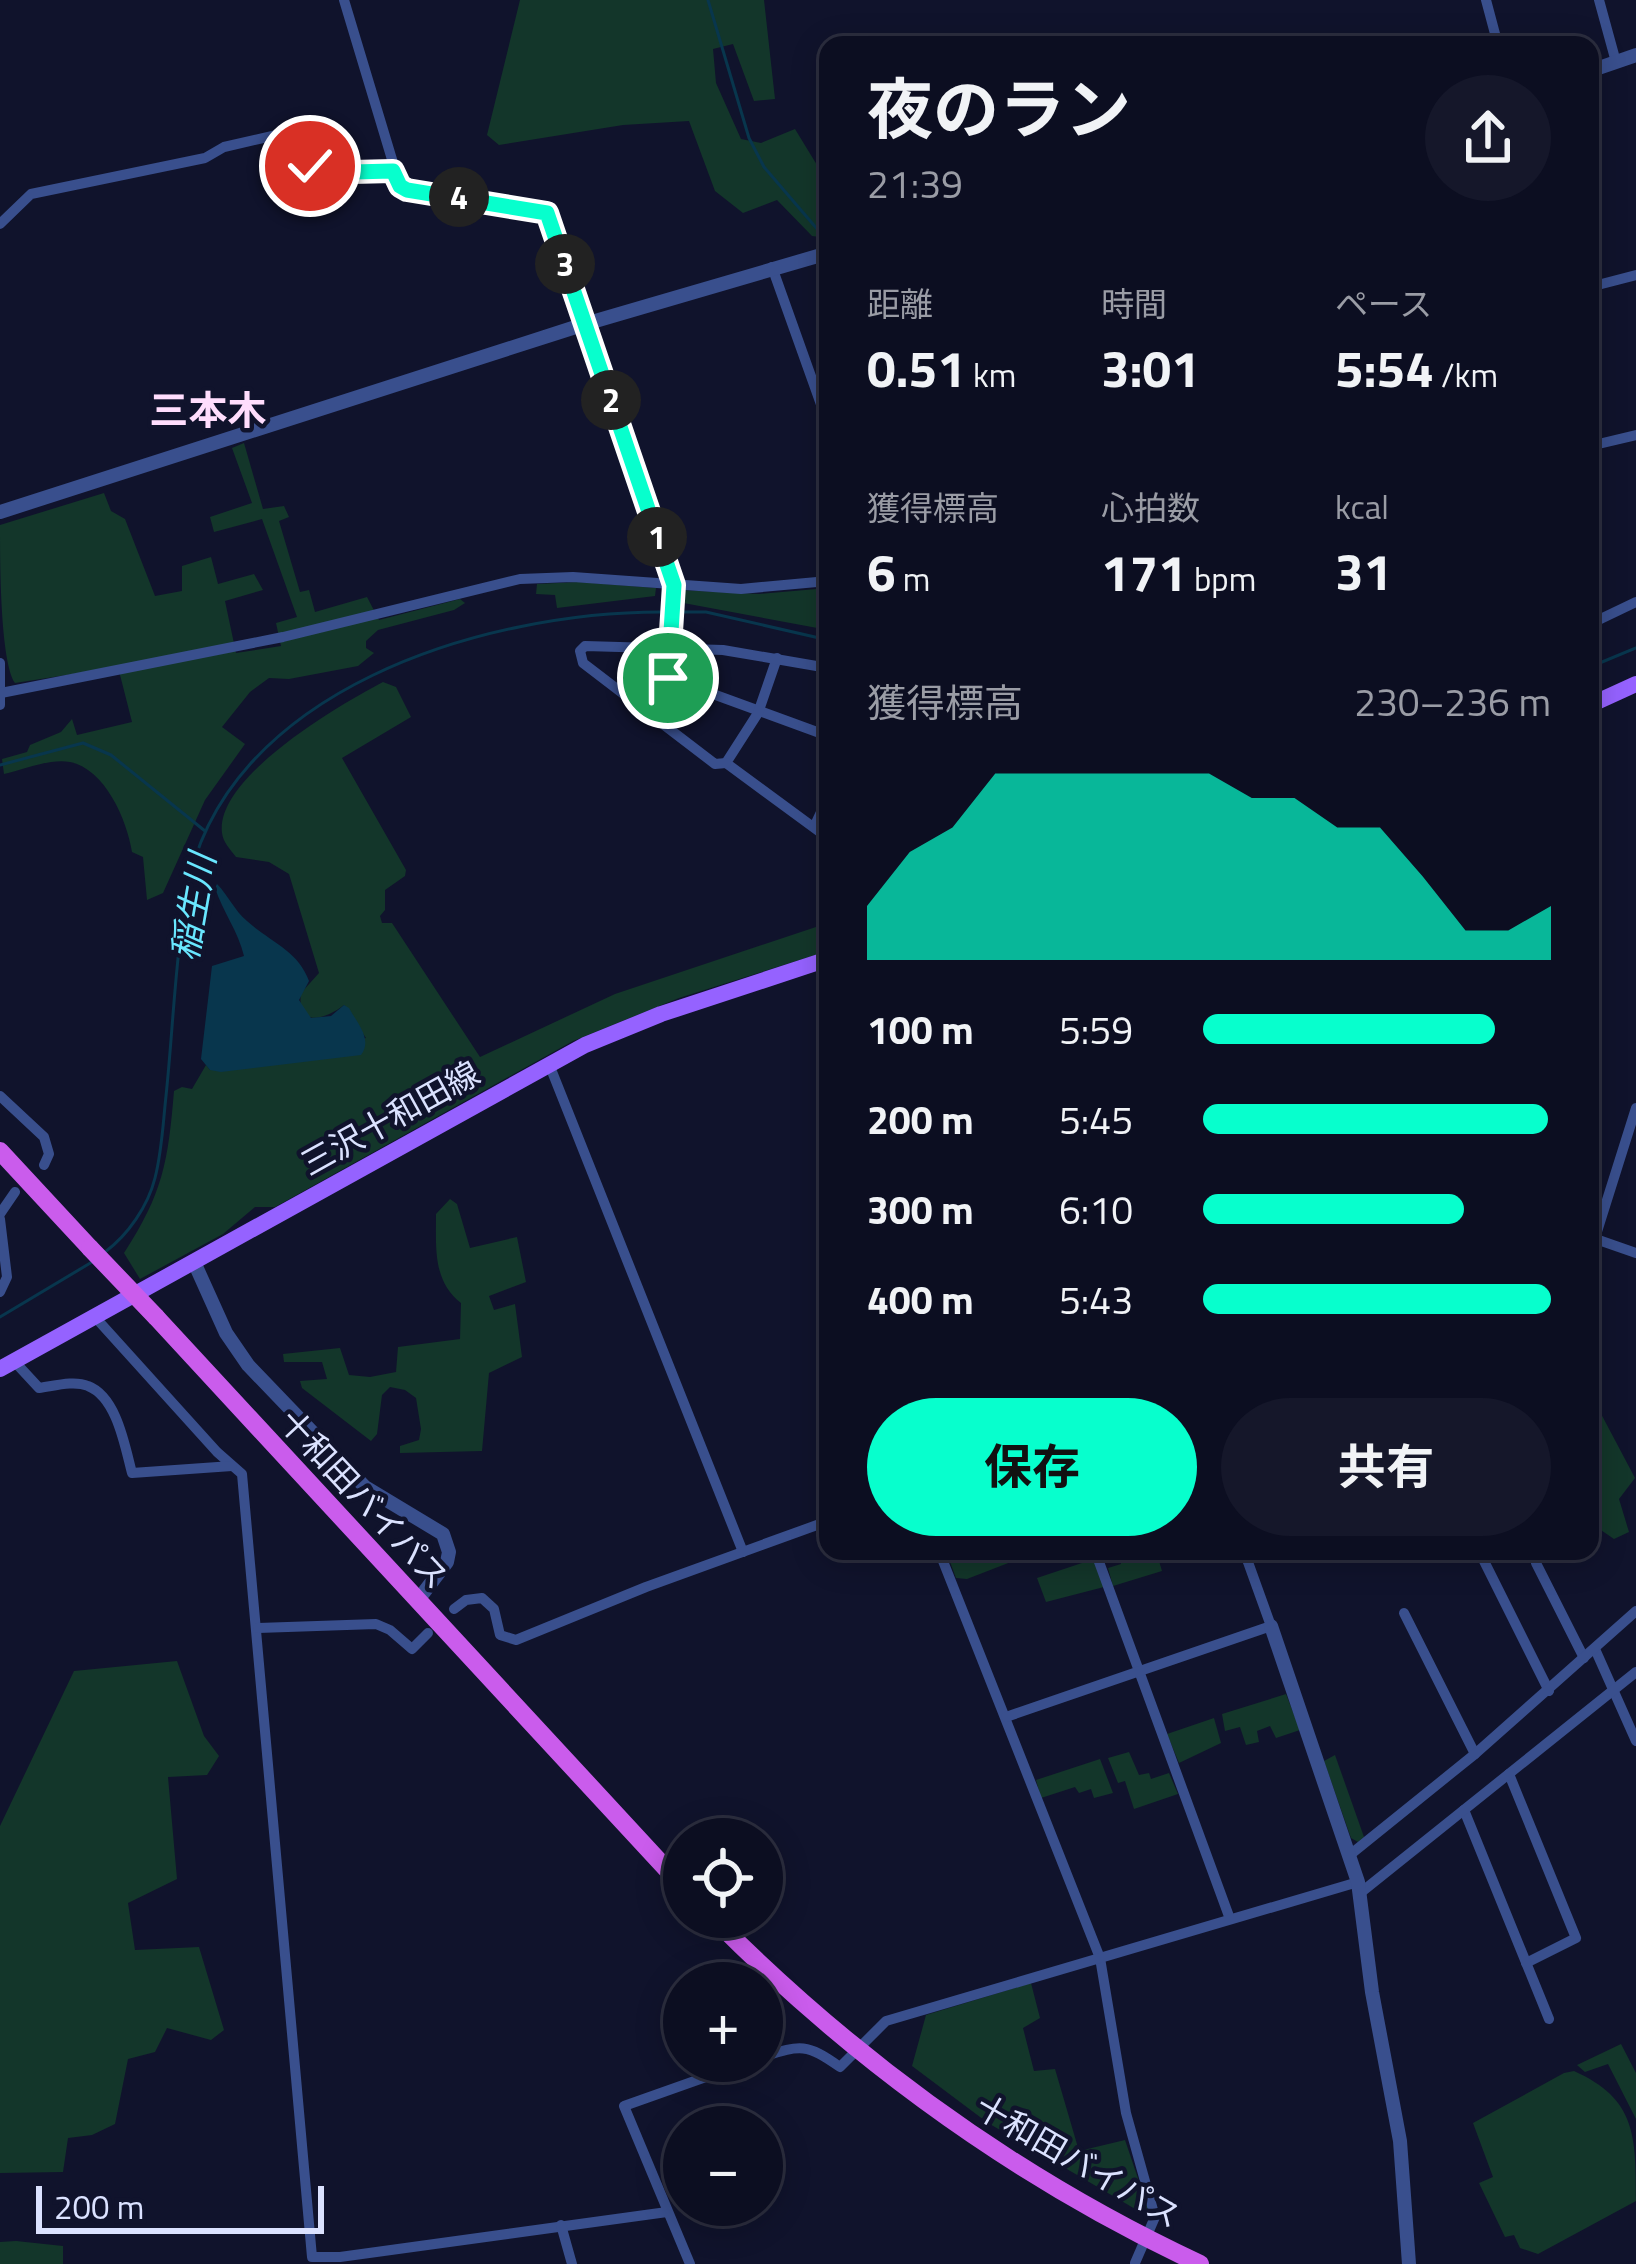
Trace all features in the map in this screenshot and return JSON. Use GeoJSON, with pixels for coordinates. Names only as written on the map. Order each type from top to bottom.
{"type":"FeatureCollection","features":[{"type":"Feature","properties":{"kind":"highway","name":"十和田バイパス"},"geometry":{"type":"LineString","coordinates":[[0,1151],[663,1865]]}},
{"type":"Feature","properties":{"kind":"highway","name":"十和田バイパス"},"geometry":{"type":"LineString","coordinates":[[734,1938],[858,2053],[993,2151],[1148,2240],[1200,2264]]}},
{"type":"Feature","properties":{"kind":"main road"},"geometry":{"type":"LineString","coordinates":[[1599,700],[1636,684]]}},
{"type":"Feature","properties":{"kind":"main road","name":"三沢十和田線"},"geometry":{"type":"LineString","coordinates":[[7,1365],[549,1064],[623,1028],[819,962]]}},
{"type":"Feature","properties":{"kind":"street"},"geometry":{"type":"LineString","coordinates":[[344,0],[400,186],[547,213],[674,585],[668,678],[819,733]]}},
{"type":"Feature","properties":{"kind":"street"},"geometry":{"type":"LineString","coordinates":[[1486,0],[1496,36]]}},
{"type":"Feature","properties":{"kind":"street"},"geometry":{"type":"LineString","coordinates":[[1599,0],[1616,62]]}},
{"type":"Feature","properties":{"kind":"street"},"geometry":{"type":"LineString","coordinates":[[1599,67],[1636,55]]}},
{"type":"Feature","properties":{"kind":"street"},"geometry":{"type":"LineString","coordinates":[[0,224],[31,194],[205,158],[224,147],[290,132],[310,166],[393,171]]}},
{"type":"Feature","properties":{"kind":"street"},"geometry":{"type":"LineString","coordinates":[[0,512],[585,324],[819,255]]}},
{"type":"Feature","properties":{"kind":"street"},"geometry":{"type":"LineString","coordinates":[[772,267],[819,399]]}},
{"type":"Feature","properties":{"kind":"street"},"geometry":{"type":"LineString","coordinates":[[1599,284],[1636,274]]}},
{"type":"Feature","properties":{"kind":"street"},"geometry":{"type":"LineString","coordinates":[[1599,444],[1636,435]]}},
{"type":"Feature","properties":{"kind":"street"},"geometry":{"type":"LineString","coordinates":[[1,691],[283,637],[520,579],[573,577],[741,589],[819,582]]}},
{"type":"Feature","properties":{"kind":"street"},"geometry":{"type":"LineString","coordinates":[[1599,620],[1636,602]]}},
{"type":"Feature","properties":{"kind":"street"},"geometry":{"type":"LineString","coordinates":[[819,666],[672,647],[585,646],[580,657],[715,764],[726,763],[819,831]]}},
{"type":"Feature","properties":{"kind":"street"},"geometry":{"type":"LineString","coordinates":[[726,763],[758,712],[777,658]]}},
{"type":"Feature","properties":{"kind":"street"},"geometry":{"type":"LineString","coordinates":[[0,663],[0,705]]}},
{"type":"Feature","properties":{"kind":"street"},"geometry":{"type":"LineString","coordinates":[[814,827],[819,816]]}},
{"type":"Feature","properties":{"kind":"street"},"geometry":{"type":"LineString","coordinates":[[549,1064],[742,1552]]}},
{"type":"Feature","properties":{"kind":"street"},"geometry":{"type":"LineString","coordinates":[[0,1096],[44,1138],[49,1154],[44,1165]]}},
{"type":"Feature","properties":{"kind":"street"},"geometry":{"type":"LineString","coordinates":[[1599,1216],[1636,1108]]}},
{"type":"Feature","properties":{"kind":"street"},"geometry":{"type":"LineString","coordinates":[[0,1292],[7,1277],[0,1217],[14,1192]]}},
{"type":"Feature","properties":{"kind":"street"},"geometry":{"type":"LineString","coordinates":[[1599,1240],[1636,1253]]}},
{"type":"Feature","properties":{"kind":"street"},"geometry":{"type":"LineString","coordinates":[[194,1262],[226,1333],[248,1365],[365,1487],[443,1534],[447,1562],[418,1600]]}},
{"type":"Feature","properties":{"kind":"street"},"geometry":{"type":"LineString","coordinates":[[95,1317],[242,1474],[312,2257],[663,2212]]}},
{"type":"Feature","properties":{"kind":"street"},"geometry":{"type":"LineString","coordinates":[[7,1365],[39,1388],[64,1384],[95,1390],[114,1416],[132,1473],[232,1466]]}},
{"type":"Feature","properties":{"kind":"street"},"geometry":{"type":"LineString","coordinates":[[454,1609],[466,1600],[482,1598],[494,1609],[500,1635],[516,1640],[819,1525]]}},
{"type":"Feature","properties":{"kind":"street"},"geometry":{"type":"LineString","coordinates":[[943,1560],[1100,1958],[1126,2113],[1154,2207],[1154,2225],[1136,2263],[1121,2264]]}},
{"type":"Feature","properties":{"kind":"street"},"geometry":{"type":"LineString","coordinates":[[1098,1560],[1230,1919]]}},
{"type":"Feature","properties":{"kind":"street"},"geometry":{"type":"LineString","coordinates":[[1247,1560],[1359,1888],[1379,2038],[1400,2141],[1409,2264]]}},
{"type":"Feature","properties":{"kind":"street"},"geometry":{"type":"LineString","coordinates":[[1484,1560],[1549,1691]]}},
{"type":"Feature","properties":{"kind":"street"},"geometry":{"type":"LineString","coordinates":[[1536,1564],[1584,1658]]}},
{"type":"Feature","properties":{"kind":"street"},"geometry":{"type":"LineString","coordinates":[[1351,1854],[1549,1691],[1636,1611]]}},
{"type":"Feature","properties":{"kind":"street"},"geometry":{"type":"LineString","coordinates":[[1404,1613],[1475,1754]]}},
{"type":"Feature","properties":{"kind":"street"},"geometry":{"type":"LineString","coordinates":[[258,1628],[376,1624],[412,1649],[428,1633]]}},
{"type":"Feature","properties":{"kind":"street"},"geometry":{"type":"LineString","coordinates":[[1006,1717],[1271,1626]]}},
{"type":"Feature","properties":{"kind":"street"},"geometry":{"type":"LineString","coordinates":[[1595,1649],[1633,1723],[1636,1741]]}},
{"type":"Feature","properties":{"kind":"street"},"geometry":{"type":"LineString","coordinates":[[783,2051],[812,2047],[840,2067],[886,2020],[1230,1919],[1359,1888],[1636,1672]]}},
{"type":"Feature","properties":{"kind":"street"},"geometry":{"type":"LineString","coordinates":[[1509,1774],[1576,1938],[1526,1963]]}},
{"type":"Feature","properties":{"kind":"street"},"geometry":{"type":"LineString","coordinates":[[1464,1810],[1549,2019]]}},
{"type":"Feature","properties":{"kind":"street"},"geometry":{"type":"LineString","coordinates":[[663,2202],[624,2106],[692,2082]]}},
{"type":"Feature","properties":{"kind":"street"},"geometry":{"type":"LineString","coordinates":[[561,2225],[572,2264]]}},
{"type":"Feature","properties":{"kind":"street"},"geometry":{"type":"LineString","coordinates":[[673,2226],[690,2264]]}},
{"type":"Feature","properties":{"kind":"green space"},"geometry":{"type":"Polygon","coordinates":[[[520,0],[764,0],[775,99],[754,101],[733,44],[713,49],[716,83],[741,139],[761,143],[795,129],[819,168],[819,237],[812,236],[777,200],[743,213],[715,191],[689,121],[623,125],[499,145],[487,135],[520,0]]]}},
{"type":"Feature","properties":{"kind":"green space"},"geometry":{"type":"Polygon","coordinates":[[[244,443],[263,509],[284,506],[289,517],[279,521],[300,592],[309,590],[315,612],[367,597],[379,620],[460,599],[465,603],[378,630],[366,641],[366,648],[374,653],[358,666],[289,679],[269,678],[250,692],[222,727],[245,744],[205,800],[163,893],[147,900],[143,857],[132,852],[119,811],[94,775],[62,761],[4,774],[2,759],[27,752],[30,745],[61,732],[72,719],[77,735],[132,722],[118,667],[15,683],[4,632],[0,525],[104,493],[111,511],[125,519],[155,596],[182,591],[182,566],[211,557],[218,584],[254,574],[263,590],[225,601],[236,653],[281,646],[276,623],[297,617],[262,519],[214,532],[210,517],[252,503],[232,448],[244,443]]]}},
{"type":"Feature","properties":{"kind":"green space"},"geometry":{"type":"Polygon","coordinates":[[[537,584],[656,588],[655,596],[557,608],[555,595],[536,594],[537,584]]]}},
{"type":"Feature","properties":{"kind":"green space"},"geometry":{"type":"Polygon","coordinates":[[[819,589],[819,628],[678,602],[679,590],[759,594],[819,589]]]}},
{"type":"Feature","properties":{"kind":"green space"},"geometry":{"type":"Polygon","coordinates":[[[383,682],[396,687],[411,717],[342,758],[406,870],[405,876],[385,890],[382,923],[392,923],[480,1057],[615,994],[819,926],[819,954],[679,998],[573,1041],[275,1207],[255,1207],[223,1234],[140,1279],[124,1253],[161,1176],[174,1091],[192,1089],[206,1065],[210,1070],[366,1038],[344,1005],[321,1017],[303,1012],[301,993],[319,973],[289,874],[269,862],[236,857],[222,833],[225,811],[259,766],[339,707],[383,682]]]}},
{"type":"Feature","properties":{"kind":"green space"},"geometry":{"type":"Polygon","coordinates":[[[450,1199],[457,1204],[470,1248],[517,1237],[526,1282],[489,1296],[494,1310],[515,1304],[522,1357],[489,1373],[482,1451],[400,1453],[400,1446],[419,1440],[416,1398],[390,1387],[382,1395],[377,1434],[371,1441],[302,1388],[300,1381],[327,1379],[322,1362],[284,1362],[283,1354],[340,1348],[349,1375],[370,1377],[396,1372],[398,1347],[460,1339],[461,1303],[445,1285],[437,1252],[436,1214],[450,1199]]]}},
{"type":"Feature","properties":{"kind":"green space"},"geometry":{"type":"Polygon","coordinates":[[[1599,1410],[1635,1478],[1619,1499],[1629,1532],[1614,1539],[1599,1529],[1599,1410]]]}},
{"type":"Feature","properties":{"kind":"green space"},"geometry":{"type":"Polygon","coordinates":[[[949,1560],[1016,1560],[967,1579],[956,1578],[949,1560]]]}},
{"type":"Feature","properties":{"kind":"green space"},"geometry":{"type":"Polygon","coordinates":[[[1094,1560],[1104,1587],[1046,1602],[1037,1578],[1094,1560]]]}},
{"type":"Feature","properties":{"kind":"green space"},"geometry":{"type":"Polygon","coordinates":[[[1120,1560],[1159,1560],[1162,1571],[1113,1586],[1108,1568],[1121,1564],[1120,1560]]]}},
{"type":"Feature","properties":{"kind":"green space"},"geometry":{"type":"Polygon","coordinates":[[[177,1661],[204,1736],[219,1756],[207,1775],[168,1777],[177,1879],[128,1903],[135,1950],[199,1947],[224,2030],[211,2040],[167,2028],[155,2052],[128,2059],[115,2124],[92,2135],[68,2138],[63,2172],[0,2173],[0,1826],[74,1671],[177,1661]]]}},
{"type":"Feature","properties":{"kind":"green space"},"geometry":{"type":"Polygon","coordinates":[[[1286,1694],[1300,1730],[1276,1738],[1270,1726],[1257,1731],[1259,1742],[1246,1745],[1240,1727],[1225,1731],[1222,1714],[1286,1694]]]}},
{"type":"Feature","properties":{"kind":"green space"},"geometry":{"type":"Polygon","coordinates":[[[1214,1718],[1221,1743],[1179,1763],[1167,1734],[1214,1718]]]}},
{"type":"Feature","properties":{"kind":"green space"},"geometry":{"type":"Polygon","coordinates":[[[1129,1752],[1139,1775],[1149,1773],[1151,1779],[1169,1773],[1178,1794],[1134,1809],[1125,1781],[1118,1783],[1108,1758],[1129,1752]]]}},
{"type":"Feature","properties":{"kind":"green space"},"geometry":{"type":"Polygon","coordinates":[[[1335,1755],[1364,1837],[1358,1842],[1351,1838],[1324,1761],[1335,1755]]]}},
{"type":"Feature","properties":{"kind":"green space"},"geometry":{"type":"Polygon","coordinates":[[[1100,1759],[1113,1793],[1094,1798],[1091,1789],[1079,1793],[1075,1787],[1041,1798],[1036,1780],[1100,1759]]]}},
{"type":"Feature","properties":{"kind":"green space"},"geometry":{"type":"Polygon","coordinates":[[[1031,1983],[1040,2018],[1023,2028],[1034,2071],[1055,2069],[1079,2151],[1125,2140],[1148,2208],[1142,2213],[988,2123],[912,2066],[926,2015],[1031,1983]]]}},
{"type":"Feature","properties":{"kind":"green space"},"geometry":{"type":"Polygon","coordinates":[[[1621,2044],[1636,2073],[1636,2119],[1608,2064],[1585,2072],[1577,2065],[1621,2044]]]}},
{"type":"Feature","properties":{"kind":"green space"},"geometry":{"type":"Polygon","coordinates":[[[1574,2071],[1610,2094],[1621,2107],[1633,2138],[1636,2201],[1538,2254],[1520,2248],[1514,2235],[1505,2237],[1479,2183],[1493,2177],[1473,2123],[1574,2071]]]}},
{"type":"Feature","properties":{"kind":"green space"},"geometry":{"type":"Polygon","coordinates":[[[0,2242],[63,2246],[63,2264],[0,2264],[0,2242]]]}},
{"type":"Feature","properties":{"kind":"water"},"geometry":{"type":"Polygon","coordinates":[[[217,884],[242,917],[304,970],[309,981],[299,1000],[311,1018],[331,1016],[344,1005],[349,1008],[365,1037],[361,1055],[210,1070],[201,1059],[212,966],[244,956],[217,884]]]}},
{"type":"Feature","properties":{"kind":"waterway"},"geometry":{"type":"LineString","coordinates":[[708,0],[749,138],[764,167],[818,230]]}},
{"type":"Feature","properties":{"kind":"waterway","name":"稲生川"},"geometry":{"type":"LineString","coordinates":[[105,1252],[136,1219],[155,1178],[186,895],[209,824],[251,764],[306,714],[372,676],[445,646],[521,626],[597,615],[668,612]]}},
{"type":"Feature","properties":{"kind":"waterway","name":"稲生川"},"geometry":{"type":"LineString","coordinates":[[677,612],[706,612],[819,638]]}},
{"type":"Feature","properties":{"kind":"waterway","name":"稲生川"},"geometry":{"type":"LineString","coordinates":[[1599,663],[1636,648]]}},
{"type":"Feature","properties":{"kind":"waterway"},"geometry":{"type":"LineString","coordinates":[[0,765],[83,743],[111,755],[205,831]]}},
{"type":"Feature","properties":{"kind":"waterway","name":"稲生川"},"geometry":{"type":"LineString","coordinates":[[0,1317],[92,1262]]}},
{"type":"Feature","properties":{"kind":"district","name":"三本木"},"geometry":{"type":"Point","coordinates":[208,410]}},
{"type":"Feature","properties":{"kind":"route"},"geometry":{"type":"LineString","coordinates":[[310,166],[393,171],[407,190],[547,213],[674,585],[668,678]]}}]}
